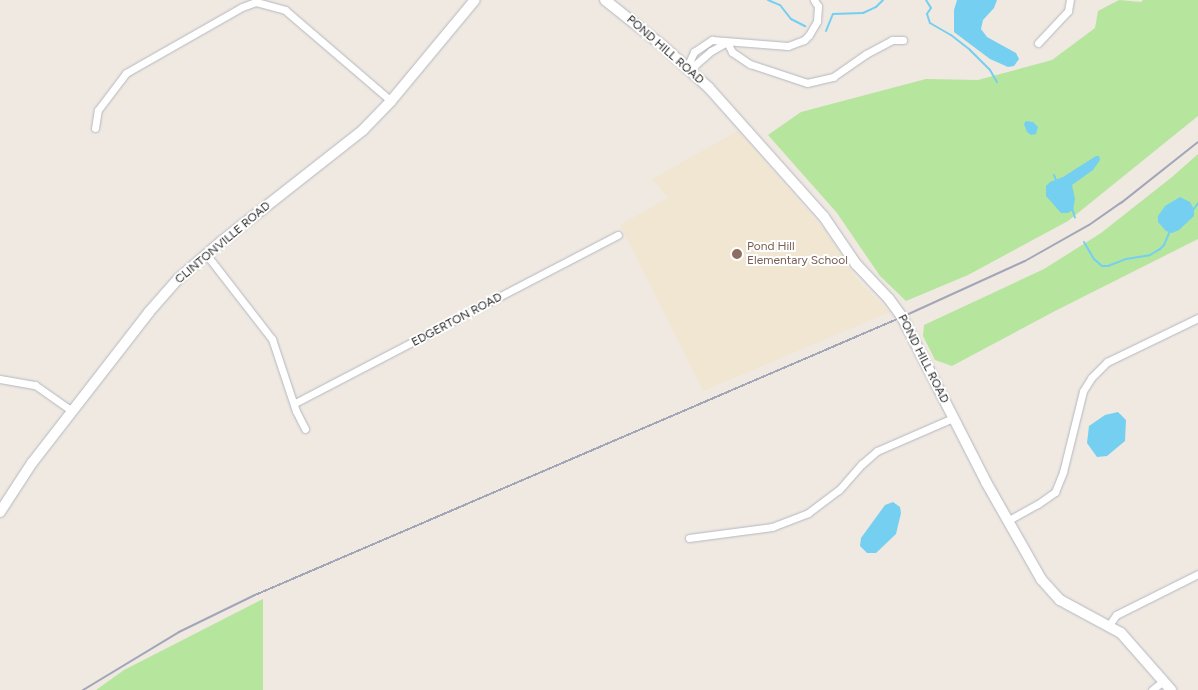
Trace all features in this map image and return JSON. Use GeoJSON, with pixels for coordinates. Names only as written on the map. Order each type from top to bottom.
{"type":"FeatureCollection","features":[{"type":"Feature","properties":{"kind":"street","name":"CLINTONVILLE ROAD"},"geometry":{"type":"LineString","coordinates":[[0,512],[22,476],[163,295],[206,254],[355,138],[391,101],[475,0]]}},
{"type":"Feature","properties":{"kind":"street","name":"POND HILL ROAD"},"geometry":{"type":"LineString","coordinates":[[605,0],[687,67],[732,111],[833,228],[856,264],[896,308],[1007,521],[1035,569],[1054,594],[1070,606],[1121,633],[1171,690]]}},
{"type":"Feature","properties":{"kind":"street"},"geometry":{"type":"LineString","coordinates":[[687,67],[696,64],[710,51],[727,42],[788,46],[796,44],[810,35],[817,21],[818,6],[814,0]]}},
{"type":"Feature","properties":{"kind":"street"},"geometry":{"type":"LineString","coordinates":[[1038,43],[1068,12],[1070,0]]}},
{"type":"Feature","properties":{"kind":"street"},"geometry":{"type":"LineString","coordinates":[[95,128],[98,110],[126,73],[242,7],[256,2],[285,10],[391,101]]}},
{"type":"Feature","properties":{"kind":"street"},"geometry":{"type":"LineString","coordinates":[[727,42],[732,52],[750,64],[806,83],[833,77],[866,54],[892,40],[903,40]]}},
{"type":"Feature","properties":{"kind":"street","name":"EDGERTON ROAD"},"geometry":{"type":"LineString","coordinates":[[295,403],[618,235]]}},
{"type":"Feature","properties":{"kind":"street"},"geometry":{"type":"LineString","coordinates":[[206,254],[272,339],[305,429]]}},
{"type":"Feature","properties":{"kind":"street"},"geometry":{"type":"LineString","coordinates":[[1007,521],[1038,504],[1054,492],[1063,472],[1083,391],[1091,378],[1107,362],[1198,318]]}},
{"type":"Feature","properties":{"kind":"street"},"geometry":{"type":"LineString","coordinates":[[0,379],[35,385],[72,411]]}},
{"type":"Feature","properties":{"kind":"street"},"geometry":{"type":"LineString","coordinates":[[689,538],[772,527],[808,513],[839,490],[862,464],[877,452],[953,418]]}},
{"type":"Feature","properties":{"kind":"street"},"geometry":{"type":"LineString","coordinates":[[1109,625],[1116,615],[1198,574]]}},
{"type":"Feature","properties":{"kind":"street"},"geometry":{"type":"LineString","coordinates":[[1152,690],[1162,681]]}},
{"type":"Feature","properties":{"kind":"shaded area","name":"Pond Hill Elementary School"},"geometry":{"type":"Polygon","coordinates":[[[738,131],[826,232],[857,279],[890,312],[703,391],[620,225],[668,198],[652,179],[738,131]]]}},
{"type":"Feature","properties":{"kind":"green space"},"geometry":{"type":"Polygon","coordinates":[[[1119,0],[1141,2],[1143,0],[1198,0],[1198,116],[1068,221],[968,275],[906,301],[880,276],[837,213],[768,135],[801,112],[926,79],[978,80],[1052,60],[1095,28],[1098,11],[1119,0]]]}},
{"type":"Feature","properties":{"kind":"green space"},"geometry":{"type":"Polygon","coordinates":[[[1198,154],[1198,239],[1055,311],[952,366],[935,360],[923,336],[924,325],[1044,269],[1101,233],[1198,154]]]}},
{"type":"Feature","properties":{"kind":"green space"},"geometry":{"type":"Polygon","coordinates":[[[263,599],[263,690],[96,690],[124,670],[263,599]]]}},
{"type":"Feature","properties":{"kind":"water"},"geometry":{"type":"Polygon","coordinates":[[[957,0],[997,0],[994,8],[983,20],[981,29],[987,37],[1016,53],[1019,59],[1014,66],[1008,67],[990,59],[954,32],[954,10],[957,0]]]}},
{"type":"Feature","properties":{"kind":"water"},"geometry":{"type":"Polygon","coordinates":[[[1026,121],[1033,122],[1038,127],[1036,134],[1031,135],[1027,132],[1024,124],[1026,121]]]}},
{"type":"Feature","properties":{"kind":"water"},"geometry":{"type":"Polygon","coordinates":[[[1099,156],[1100,160],[1093,170],[1072,185],[1075,199],[1073,210],[1068,213],[1061,213],[1046,196],[1046,186],[1099,156]]]}},
{"type":"Feature","properties":{"kind":"water"},"geometry":{"type":"Polygon","coordinates":[[[1180,197],[1190,202],[1194,209],[1194,216],[1179,230],[1172,233],[1166,231],[1158,222],[1158,216],[1165,206],[1180,197]]]}},
{"type":"Feature","properties":{"kind":"water"},"geometry":{"type":"Polygon","coordinates":[[[1118,412],[1126,420],[1125,441],[1107,456],[1097,457],[1087,443],[1089,426],[1105,415],[1118,412]]]}},
{"type":"Feature","properties":{"kind":"water"},"geometry":{"type":"Polygon","coordinates":[[[893,502],[900,507],[901,513],[896,534],[876,553],[867,553],[860,546],[861,538],[885,505],[893,502]]]}},
{"type":"Feature","properties":{"kind":"waterway"},"geometry":{"type":"LineString","coordinates":[[768,0],[780,5],[791,19],[805,26]]}},
{"type":"Feature","properties":{"kind":"waterway"},"geometry":{"type":"LineString","coordinates":[[826,31],[833,14],[863,13],[876,7],[883,0]]}},
{"type":"Feature","properties":{"kind":"waterway"},"geometry":{"type":"LineString","coordinates":[[926,0],[931,8],[927,14],[930,23],[951,35],[970,50],[990,70],[997,82]]}},
{"type":"Feature","properties":{"kind":"waterway"},"geometry":{"type":"LineString","coordinates":[[1054,175],[1056,180]]}},
{"type":"Feature","properties":{"kind":"waterway"},"geometry":{"type":"LineString","coordinates":[[1194,209],[1198,203]]}},
{"type":"Feature","properties":{"kind":"waterway"},"geometry":{"type":"LineString","coordinates":[[1072,208],[1075,218]]}},
{"type":"Feature","properties":{"kind":"waterway"},"geometry":{"type":"LineString","coordinates":[[1084,242],[1094,259],[1102,266],[1108,266],[1126,259],[1150,255],[1164,245],[1170,231]]}},
{"type":"Feature","properties":{"kind":"railway"},"geometry":{"type":"LineString","coordinates":[[83,690],[179,632],[255,595],[902,317],[1025,261],[1089,225],[1121,203],[1198,142]]}},
{"type":"Feature","properties":{"kind":"place","name":"Pond Hill Elementary School"},"geometry":{"type":"Point","coordinates":[737,254]}}]}
